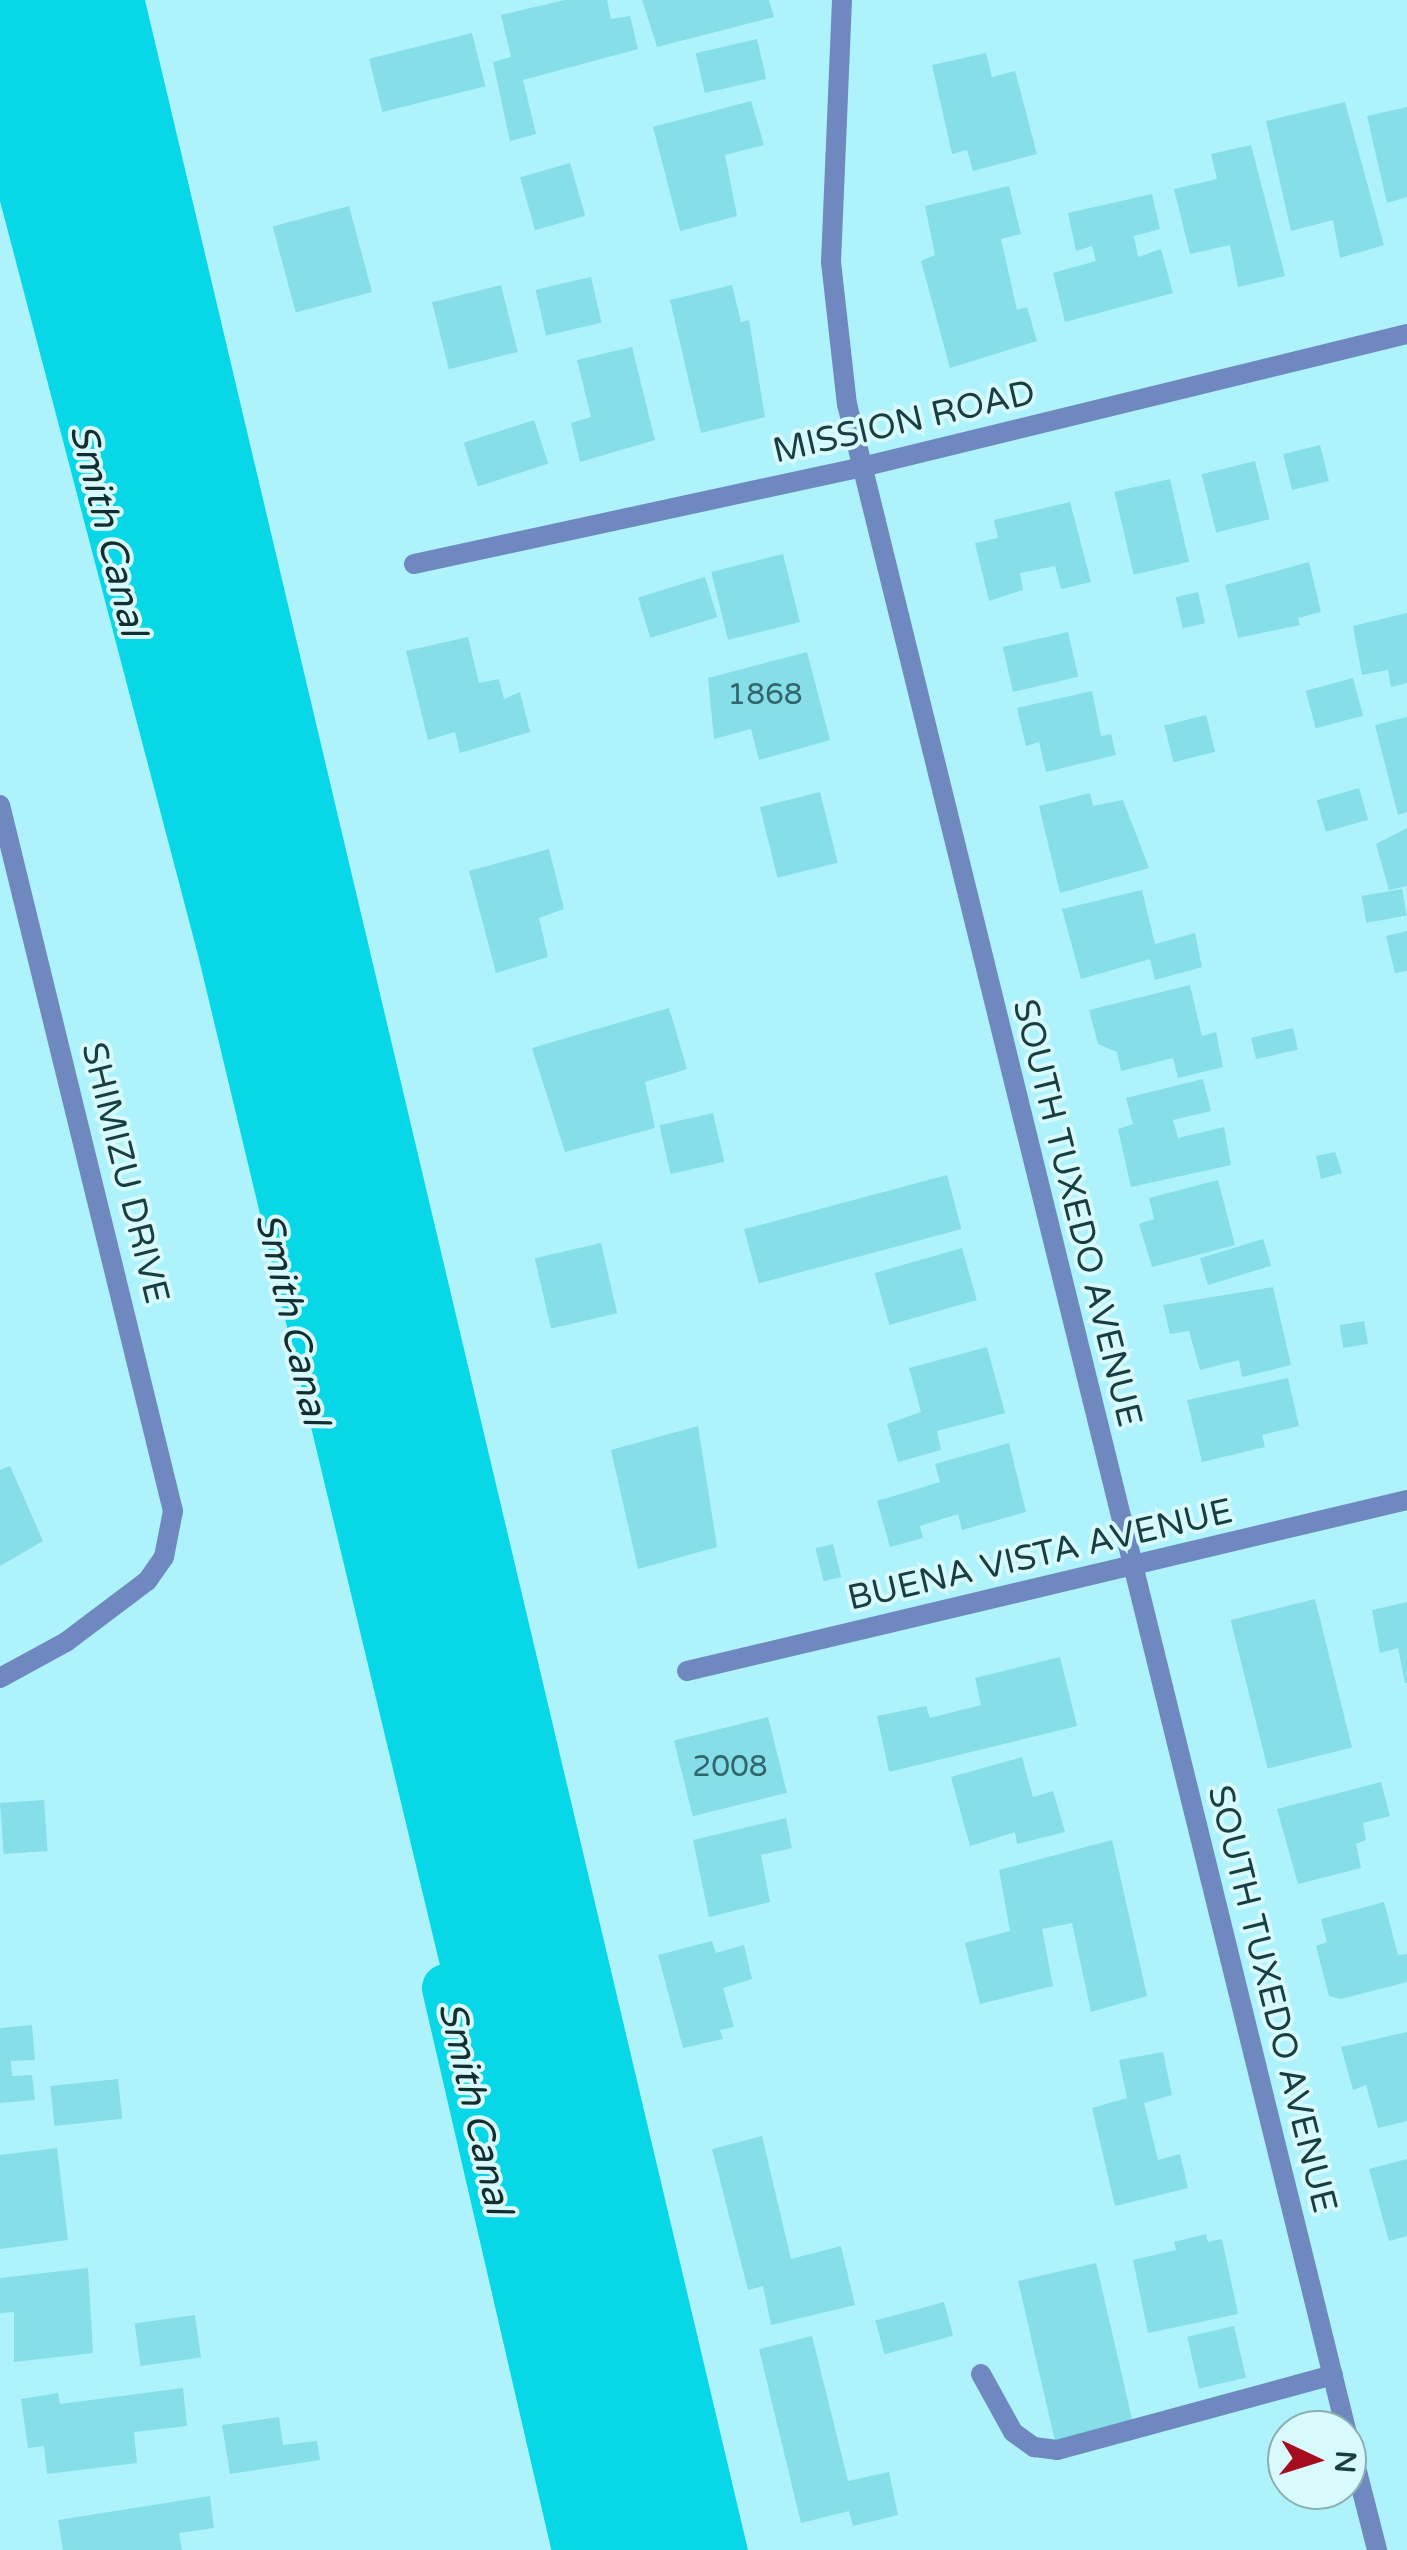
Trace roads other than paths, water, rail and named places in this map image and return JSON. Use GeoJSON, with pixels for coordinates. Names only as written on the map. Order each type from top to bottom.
{"type":"FeatureCollection","features":[{"type":"Feature","properties":{"kind":"street","name":"SOUTH TUXEDO AVENUE"},"geometry":{"type":"LineString","coordinates":[[842,0],[830,262],[848,404],[1130,1568],[1342,2410]]}},
{"type":"Feature","properties":{"kind":"street","name":"MISSION ROAD"},"geometry":{"type":"LineString","coordinates":[[414,564],[862,467],[1407,334]]}},
{"type":"Feature","properties":{"kind":"street","name":"SHIMIZU DRIVE"},"geometry":{"type":"LineString","coordinates":[[0,805],[173,1511],[164,1557],[147,1581],[66,1642],[0,1678]]}},
{"type":"Feature","properties":{"kind":"street","name":"BUENA VISTA AVENUE"},"geometry":{"type":"LineString","coordinates":[[687,1671],[1407,1500]]}},
{"type":"Feature","properties":{"kind":"street"},"geometry":{"type":"LineString","coordinates":[[981,2374],[1013,2432],[1034,2447],[1056,2450],[1333,2375]]}},
{"type":"Feature","properties":{"kind":"street","name":"SOUTH TUXEDO AVENUE"},"geometry":{"type":"LineString","coordinates":[[1367,2510],[1377,2550]]}},
{"type":"Feature","properties":{"kind":"water"},"geometry":{"type":"Polygon","coordinates":[[[0,0],[145,0],[748,2550],[580,2550],[198,955],[0,201],[0,0]]]}},
{"type":"Feature","properties":{"kind":"waterway","name":"Smith Canal"},"geometry":{"type":"LineString","coordinates":[[446,1988],[576,2550]]}}]}
